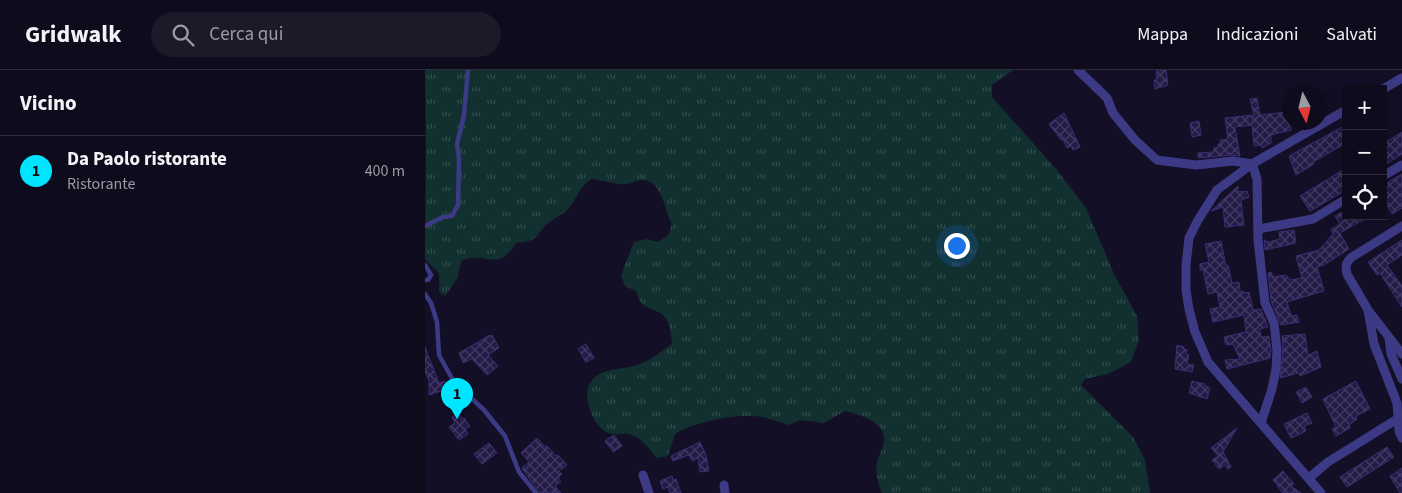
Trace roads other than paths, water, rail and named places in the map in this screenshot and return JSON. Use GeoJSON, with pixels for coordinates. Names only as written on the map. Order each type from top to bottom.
{"type":"FeatureCollection","features":[{"type":"Feature","properties":{"kind":"street"},"geometry":{"type":"LineString","coordinates":[[1077,70],[1107,98],[1113,113],[1135,140],[1157,160],[1196,165],[1233,161],[1252,164]]}},
{"type":"Feature","properties":{"kind":"street"},"geometry":{"type":"LineString","coordinates":[[1387,87],[1402,78]]}},
{"type":"Feature","properties":{"kind":"street"},"geometry":{"type":"LineString","coordinates":[[1321,493],[1207,362],[1195,332],[1186,290],[1189,238],[1217,190],[1252,164],[1342,112]]}},
{"type":"Feature","properties":{"kind":"street"},"geometry":{"type":"LineString","coordinates":[[1252,164],[1257,180],[1258,229],[1265,303],[1274,322],[1277,350],[1272,390],[1261,423]]}},
{"type":"Feature","properties":{"kind":"street"},"geometry":{"type":"LineString","coordinates":[[1385,175],[1402,165]]}},
{"type":"Feature","properties":{"kind":"street"},"geometry":{"type":"LineString","coordinates":[[1258,229],[1313,219],[1342,201]]}},
{"type":"Feature","properties":{"kind":"street"},"geometry":{"type":"LineString","coordinates":[[1402,226],[1352,257],[1346,264],[1347,274],[1368,310],[1402,354]]}},
{"type":"Feature","properties":{"kind":"street"},"geometry":{"type":"LineString","coordinates":[[1368,310],[1372,335],[1395,398],[1400,417],[1399,431],[1402,438]]}},
{"type":"Feature","properties":{"kind":"street"},"geometry":{"type":"LineString","coordinates":[[1389,338],[1391,354],[1402,379]]}},
{"type":"Feature","properties":{"kind":"street"},"geometry":{"type":"LineString","coordinates":[[1309,478],[1327,462],[1400,417]]}},
{"type":"Feature","properties":{"kind":"street"},"geometry":{"type":"LineString","coordinates":[[643,475],[649,493]]}},
{"type":"Feature","properties":{"kind":"lane"},"geometry":{"type":"LineString","coordinates":[[425,226],[443,217],[452,216],[458,205],[459,159],[457,144],[464,115],[468,70]]}},
{"type":"Feature","properties":{"kind":"lane"},"geometry":{"type":"LineString","coordinates":[[425,265],[431,275],[428,280],[425,280]]}},
{"type":"Feature","properties":{"kind":"lane"},"geometry":{"type":"LineString","coordinates":[[425,294],[431,303],[437,322],[439,356],[453,382],[485,410],[505,436],[519,472],[536,493]]}},
{"type":"Feature","properties":{"kind":"place","name":"Da Paolo ristorante"},"geometry":{"type":"Point","coordinates":[457,419]}}]}
